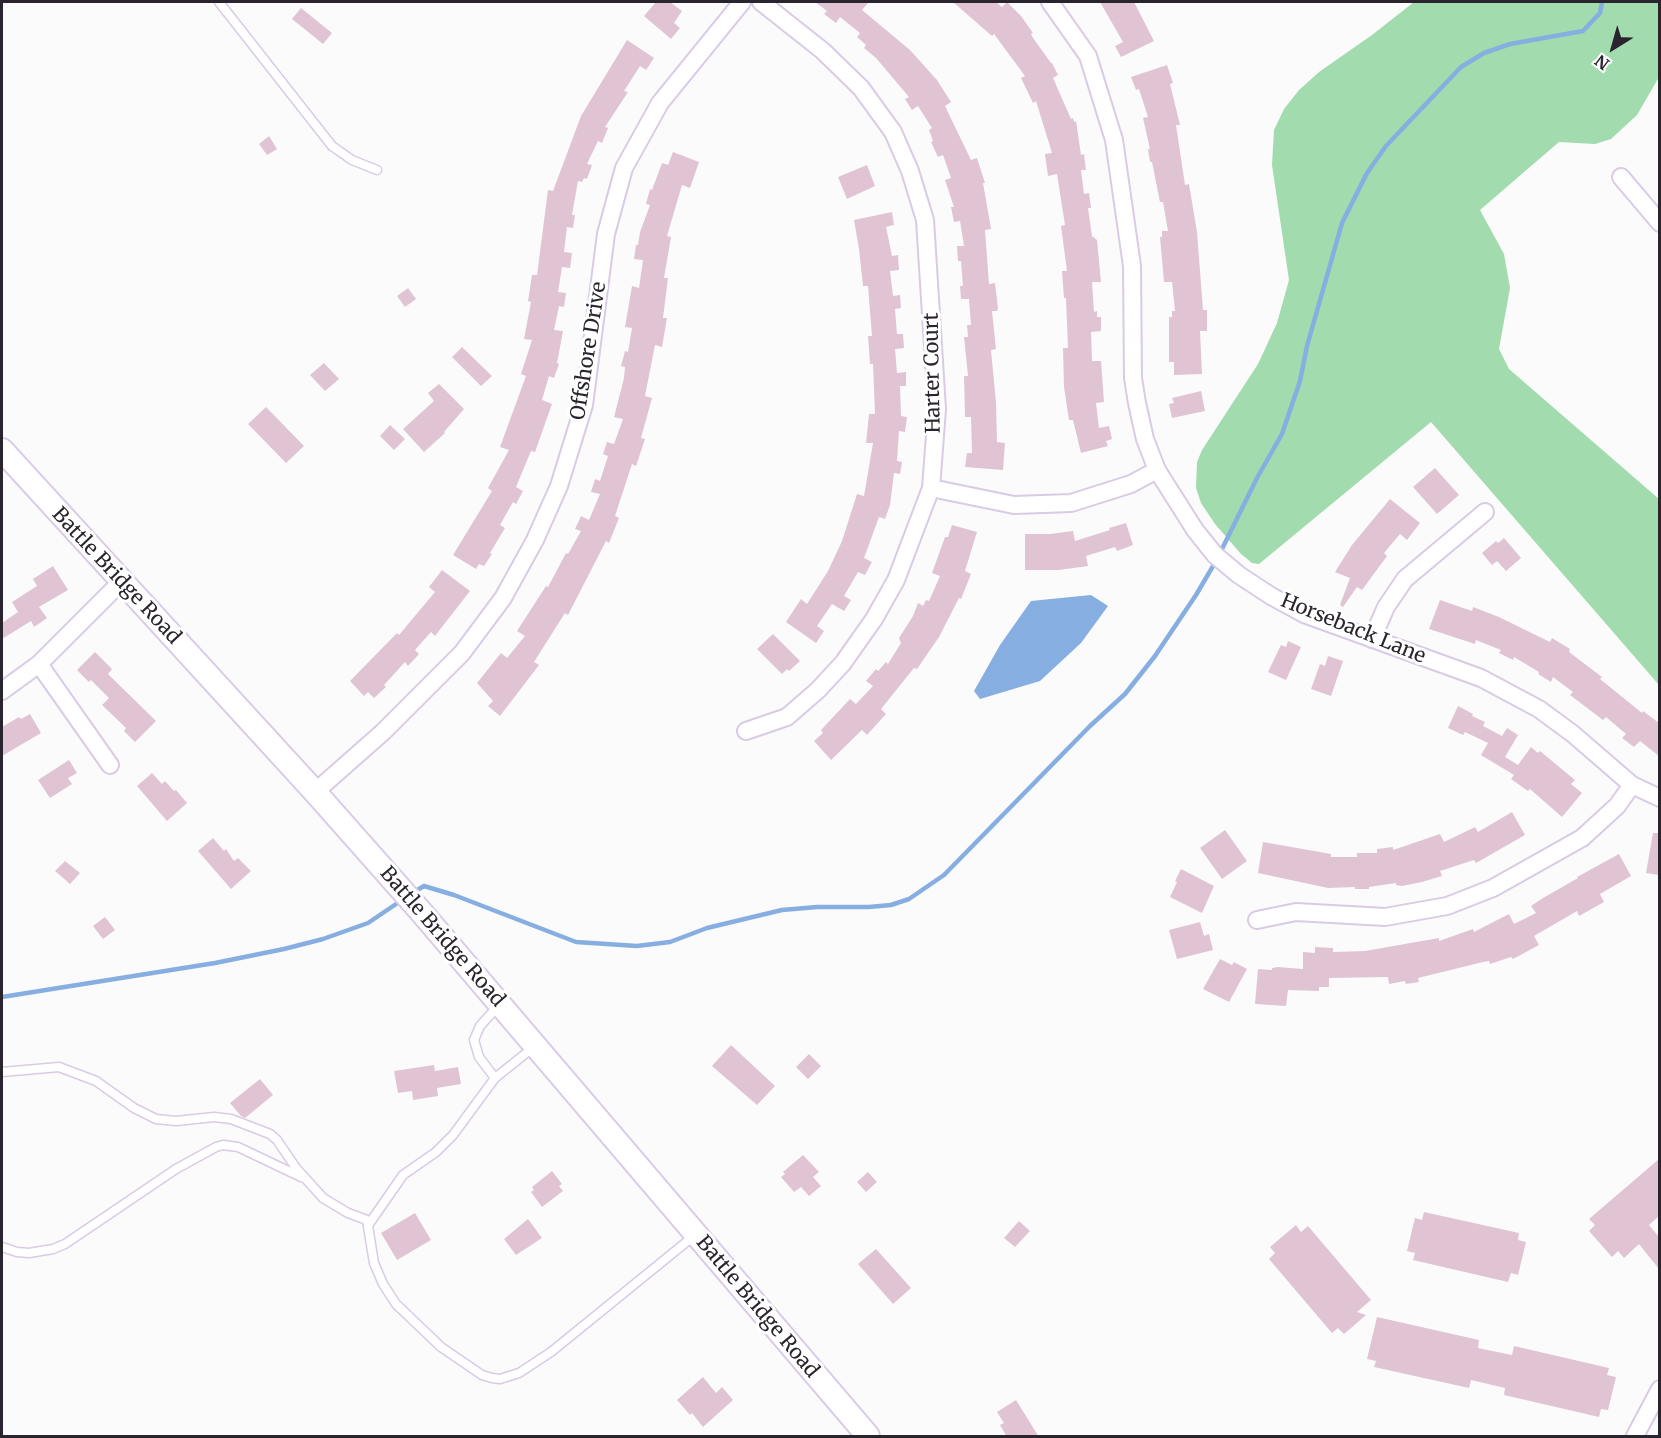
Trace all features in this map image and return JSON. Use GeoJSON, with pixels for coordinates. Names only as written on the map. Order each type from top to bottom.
{"type":"FeatureCollection","features":[{"type":"Feature","properties":{"kind":"street","name":"Offshore Drive"},"geometry":{"type":"LineString","coordinates":[[315,792],[383,732],[462,653],[502,598],[535,540],[559,486],[584,405],[606,234],[624,168],[660,103],[742,2]]}},
{"type":"Feature","properties":{"kind":"street","name":"Harter Court"},"geometry":{"type":"LineString","coordinates":[[746,731],[787,717],[818,690],[843,663],[874,619],[896,580],[931,488],[937,409],[925,220],[910,171],[893,132],[861,88],[824,51],[762,2]]}},
{"type":"Feature","properties":{"kind":"street","name":"Horseback Lane"},"geometry":{"type":"LineString","coordinates":[[1050,2],[1088,56],[1114,140],[1132,266],[1134,386],[1145,439],[1157,470],[1195,530],[1215,555],[1239,575],[1271,596],[1304,614],[1481,678],[1539,709],[1573,734],[1632,785],[1659,798]]}},
{"type":"Feature","properties":{"kind":"street"},"geometry":{"type":"LineString","coordinates":[[1621,177],[1659,224]]}},
{"type":"Feature","properties":{"kind":"street","name":"Battle Bridge Road"},"geometry":{"type":"LineString","coordinates":[[2,450],[315,792],[500,1005],[868,1437]]}},
{"type":"Feature","properties":{"kind":"street"},"geometry":{"type":"LineString","coordinates":[[931,488],[1014,506],[1071,503],[1131,484],[1157,470]]}},
{"type":"Feature","properties":{"kind":"street"},"geometry":{"type":"LineString","coordinates":[[1372,639],[1386,607],[1405,579],[1485,512]]}},
{"type":"Feature","properties":{"kind":"street"},"geometry":{"type":"LineString","coordinates":[[2,691],[39,664],[121,582]]}},
{"type":"Feature","properties":{"kind":"street"},"geometry":{"type":"LineString","coordinates":[[39,664],[110,765]]}},
{"type":"Feature","properties":{"kind":"street"},"geometry":{"type":"LineString","coordinates":[[1257,920],[1296,912],[1384,917],[1447,906],[1493,888],[1582,838],[1617,806],[1632,785]]}},
{"type":"Feature","properties":{"kind":"street"},"geometry":{"type":"LineString","coordinates":[[1635,1437],[1659,1389]]}},
{"type":"Feature","properties":{"kind":"lane"},"geometry":{"type":"LineString","coordinates":[[219,2],[332,146],[352,160],[377,170]]}},
{"type":"Feature","properties":{"kind":"lane"},"geometry":{"type":"LineString","coordinates":[[495,1078],[479,1057],[474,1040],[480,1026],[500,1005]]}},
{"type":"Feature","properties":{"kind":"lane"},"geometry":{"type":"LineString","coordinates":[[369,1224],[403,1175],[436,1152],[453,1135],[495,1078],[535,1046]]}},
{"type":"Feature","properties":{"kind":"lane"},"geometry":{"type":"LineString","coordinates":[[2,1072],[59,1067],[96,1081],[134,1108],[156,1119],[176,1121],[214,1117],[231,1119],[270,1134],[277,1140],[304,1178],[323,1198],[348,1213],[363,1217],[369,1224],[374,1263],[383,1284],[396,1304],[441,1347],[463,1363],[482,1374],[500,1379],[519,1373],[551,1352],[696,1234]]}},
{"type":"Feature","properties":{"kind":"lane"},"geometry":{"type":"LineString","coordinates":[[2,1247],[29,1253],[53,1249],[65,1244],[177,1169],[216,1147],[224,1145],[238,1147],[304,1178]]}},
{"type":"Feature","properties":{"kind":"green space"},"geometry":{"type":"Polygon","coordinates":[[[1414,2],[1659,2],[1659,77],[1637,115],[1611,139],[1595,144],[1559,142],[1480,210],[1504,254],[1510,288],[1499,349],[1509,369],[1659,499],[1659,685],[1431,422],[1259,564],[1252,563],[1241,554],[1215,524],[1201,503],[1196,488],[1197,462],[1202,450],[1258,364],[1277,323],[1289,280],[1272,165],[1274,130],[1284,109],[1299,90],[1319,72],[1414,2]]]}},
{"type":"Feature","properties":{"kind":"water"},"geometry":{"type":"Polygon","coordinates":[[[1091,595],[1108,606],[1081,643],[1040,681],[980,699],[974,691],[1000,645],[1031,601],[1091,595]]]}},
{"type":"Feature","properties":{"kind":"building"},"geometry":{"type":"Polygon","coordinates":[[[656,2],[670,2],[682,11],[674,23],[680,28],[671,39],[644,16],[656,2]]]}},
{"type":"Feature","properties":{"kind":"building"},"geometry":{"type":"Polygon","coordinates":[[[815,2],[869,2],[862,10],[910,50],[937,80],[951,102],[945,106],[971,160],[977,158],[985,183],[983,183],[991,229],[985,230],[989,284],[995,283],[998,308],[997,311],[992,311],[996,349],[991,350],[997,442],[1005,443],[1003,470],[965,467],[967,453],[972,453],[971,417],[965,417],[964,376],[968,376],[964,337],[968,337],[967,325],[971,325],[969,299],[961,299],[960,286],[963,286],[957,246],[964,246],[960,221],[954,222],[951,207],[954,207],[945,180],[951,178],[943,155],[938,157],[931,142],[933,141],[929,130],[932,128],[918,106],[912,110],[905,99],[909,97],[876,58],[864,48],[866,45],[857,37],[860,33],[840,17],[836,23],[824,14],[827,11],[815,2]]]}},
{"type":"Feature","properties":{"kind":"building"},"geometry":{"type":"Polygon","coordinates":[[[953,2],[996,2],[1002,7],[1007,2],[1021,16],[1033,33],[1031,34],[1033,38],[1052,63],[1058,75],[1053,78],[1071,119],[1076,121],[1081,155],[1084,154],[1086,170],[1081,170],[1084,194],[1089,193],[1091,208],[1088,208],[1092,236],[1097,240],[1101,282],[1092,282],[1094,312],[1097,311],[1097,317],[1101,317],[1101,331],[1091,332],[1092,361],[1101,361],[1104,402],[1096,403],[1099,428],[1109,426],[1112,439],[1106,441],[1108,446],[1081,453],[1073,420],[1069,420],[1064,387],[1063,348],[1068,348],[1066,298],[1064,298],[1062,271],[1067,271],[1061,226],[1065,225],[1057,174],[1048,176],[1045,154],[1052,153],[1036,101],[1033,103],[1021,78],[1025,76],[994,34],[992,36],[953,2]]]}},
{"type":"Feature","properties":{"kind":"building"},"geometry":{"type":"Polygon","coordinates":[[[1100,2],[1134,2],[1154,41],[1121,57],[1115,46],[1123,42],[1100,2]]]}},
{"type":"Feature","properties":{"kind":"building"},"geometry":{"type":"Polygon","coordinates":[[[301,8],[332,33],[323,44],[292,19],[301,8]]]}},
{"type":"Feature","properties":{"kind":"building"},"geometry":{"type":"Polygon","coordinates":[[[627,40],[654,58],[646,70],[640,66],[624,91],[628,92],[605,127],[608,128],[602,143],[598,141],[587,164],[592,165],[587,179],[584,178],[582,182],[578,181],[572,215],[575,215],[573,228],[567,227],[564,252],[572,253],[570,268],[562,267],[558,292],[566,293],[564,307],[559,306],[554,330],[563,331],[557,363],[559,364],[554,378],[549,376],[542,400],[552,404],[535,452],[531,451],[516,487],[523,491],[516,504],[513,502],[500,525],[505,528],[490,553],[492,554],[484,566],[479,564],[476,569],[453,555],[492,491],[488,488],[509,450],[500,447],[526,376],[521,374],[532,340],[524,339],[531,302],[528,301],[532,275],[537,275],[548,190],[553,191],[581,116],[627,40]]]}},
{"type":"Feature","properties":{"kind":"building"},"geometry":{"type":"Polygon","coordinates":[[[1167,65],[1173,83],[1170,84],[1180,125],[1176,125],[1185,185],[1189,184],[1197,232],[1203,310],[1207,310],[1207,331],[1200,331],[1202,374],[1174,375],[1174,362],[1169,362],[1169,317],[1172,317],[1172,311],[1175,311],[1172,282],[1164,282],[1160,237],[1162,237],[1162,231],[1168,231],[1163,202],[1160,202],[1152,162],[1150,162],[1148,149],[1150,149],[1143,118],[1148,117],[1139,89],[1136,90],[1131,77],[1167,65]]]}},
{"type":"Feature","properties":{"kind":"building"},"geometry":{"type":"Polygon","coordinates":[[[269,136],[277,149],[267,155],[259,144],[269,136]]]}},
{"type":"Feature","properties":{"kind":"building"},"geometry":{"type":"Polygon","coordinates":[[[673,152],[699,162],[690,188],[682,185],[667,236],[671,237],[664,278],[668,278],[663,318],[667,318],[662,347],[655,345],[645,396],[652,398],[641,438],[645,439],[636,466],[632,464],[615,516],[619,518],[609,543],[606,541],[568,615],[565,613],[534,662],[539,665],[500,716],[488,706],[493,701],[477,683],[501,653],[507,658],[525,636],[517,631],[546,586],[548,587],[581,531],[575,529],[581,516],[589,520],[600,494],[591,492],[595,479],[600,481],[608,456],[603,454],[607,442],[614,444],[623,419],[614,417],[624,378],[625,367],[621,366],[625,351],[628,352],[632,328],[625,327],[632,286],[639,288],[643,260],[634,259],[636,245],[638,245],[640,232],[650,205],[646,204],[650,189],[652,190],[662,163],[668,165],[673,152]]]}},
{"type":"Feature","properties":{"kind":"building"},"geometry":{"type":"Polygon","coordinates":[[[867,165],[875,186],[847,199],[838,177],[867,165]]]}},
{"type":"Feature","properties":{"kind":"building"},"geometry":{"type":"Polygon","coordinates":[[[892,212],[894,225],[886,227],[892,256],[898,255],[899,270],[890,271],[893,296],[900,295],[901,308],[895,309],[897,334],[903,334],[904,348],[895,349],[897,373],[906,372],[906,386],[900,386],[901,416],[907,417],[905,432],[899,431],[897,461],[902,462],[900,474],[894,473],[890,505],[885,519],[879,517],[864,558],[872,562],[865,575],[858,572],[844,596],[851,600],[844,611],[832,604],[817,626],[824,631],[816,643],[786,622],[801,599],[807,604],[828,571],[842,541],[857,494],[864,496],[873,443],[866,443],[869,414],[875,414],[873,364],[870,364],[868,336],[872,336],[868,286],[863,286],[854,220],[892,212]]]}},
{"type":"Feature","properties":{"kind":"building"},"geometry":{"type":"Polygon","coordinates":[[[408,288],[416,299],[405,307],[397,296],[408,288]]]}},
{"type":"Feature","properties":{"kind":"building"},"geometry":{"type":"Polygon","coordinates":[[[462,347],[492,376],[481,386],[452,357],[462,347]]]}},
{"type":"Feature","properties":{"kind":"building"},"geometry":{"type":"Polygon","coordinates":[[[324,363],[339,379],[325,391],[310,375],[324,363]]]}},
{"type":"Feature","properties":{"kind":"building"},"geometry":{"type":"Polygon","coordinates":[[[439,384],[464,409],[445,433],[424,452],[403,429],[434,401],[428,393],[439,384]]]}},
{"type":"Feature","properties":{"kind":"building"},"geometry":{"type":"Polygon","coordinates":[[[1201,391],[1205,411],[1172,418],[1169,404],[1174,403],[1172,398],[1201,391]]]}},
{"type":"Feature","properties":{"kind":"building"},"geometry":{"type":"Polygon","coordinates":[[[266,407],[304,446],[286,463],[248,424],[266,407]]]}},
{"type":"Feature","properties":{"kind":"building"},"geometry":{"type":"Polygon","coordinates":[[[390,425],[405,439],[394,450],[380,436],[390,425]]]}},
{"type":"Feature","properties":{"kind":"building"},"geometry":{"type":"Polygon","coordinates":[[[1435,468],[1459,495],[1437,514],[1413,487],[1435,468]]]}},
{"type":"Feature","properties":{"kind":"building"},"geometry":{"type":"Polygon","coordinates":[[[1390,499],[1420,523],[1407,540],[1400,534],[1384,553],[1387,556],[1362,590],[1357,587],[1343,607],[1340,605],[1350,578],[1335,572],[1352,545],[1390,499]]]}},
{"type":"Feature","properties":{"kind":"building"},"geometry":{"type":"Polygon","coordinates":[[[1126,523],[1133,545],[1117,551],[1115,547],[1086,556],[1088,566],[1059,570],[1025,570],[1025,534],[1073,531],[1075,541],[1126,523]]]}},
{"type":"Feature","properties":{"kind":"building"},"geometry":{"type":"Polygon","coordinates":[[[952,525],[977,532],[965,571],[971,574],[961,599],[959,598],[939,637],[917,669],[914,668],[881,709],[886,714],[867,735],[862,730],[831,760],[814,741],[823,733],[821,730],[850,699],[856,704],[873,686],[866,681],[876,669],[878,671],[886,662],[888,664],[901,643],[899,638],[913,616],[918,603],[923,606],[926,600],[929,601],[940,576],[932,573],[945,537],[948,537],[952,525]]]}},
{"type":"Feature","properties":{"kind":"building"},"geometry":{"type":"Polygon","coordinates":[[[1504,538],[1521,558],[1506,571],[1497,561],[1492,565],[1482,553],[1496,541],[1498,543],[1504,538]]]}},
{"type":"Feature","properties":{"kind":"building"},"geometry":{"type":"Polygon","coordinates":[[[53,566],[68,590],[39,607],[47,618],[34,627],[31,621],[2,639],[2,623],[18,612],[12,602],[37,586],[33,579],[53,566]]]}},
{"type":"Feature","properties":{"kind":"building"},"geometry":{"type":"Polygon","coordinates":[[[442,570],[470,591],[435,636],[431,632],[415,650],[419,654],[408,666],[405,662],[384,685],[386,687],[374,698],[368,692],[364,696],[350,681],[397,633],[399,635],[435,592],[429,587],[442,570]]]}},
{"type":"Feature","properties":{"kind":"building"},"geometry":{"type":"Polygon","coordinates":[[[1440,600],[1472,611],[1473,607],[1550,642],[1552,638],[1570,649],[1569,652],[1602,677],[1600,679],[1642,713],[1643,711],[1659,723],[1659,756],[1640,741],[1634,747],[1622,738],[1626,734],[1606,717],[1603,720],[1570,695],[1573,692],[1553,677],[1551,682],[1514,657],[1513,660],[1499,653],[1501,650],[1476,640],[1475,644],[1429,629],[1440,600]]]}},
{"type":"Feature","properties":{"kind":"building"},"geometry":{"type":"Polygon","coordinates":[[[773,634],[800,661],[782,674],[757,649],[773,634]]]}},
{"type":"Feature","properties":{"kind":"building"},"geometry":{"type":"Polygon","coordinates":[[[1288,641],[1301,647],[1286,680],[1268,672],[1281,645],[1286,647],[1288,641]]]}},
{"type":"Feature","properties":{"kind":"building"},"geometry":{"type":"Polygon","coordinates":[[[95,652],[112,669],[108,674],[156,721],[135,742],[124,731],[126,728],[102,705],[109,698],[77,670],[95,652]]]}},
{"type":"Feature","properties":{"kind":"building"},"geometry":{"type":"Polygon","coordinates":[[[1328,656],[1343,661],[1331,696],[1311,689],[1320,664],[1325,666],[1328,656]]]}},
{"type":"Feature","properties":{"kind":"building"},"geometry":{"type":"Polygon","coordinates":[[[1458,706],[1485,722],[1483,726],[1502,736],[1507,728],[1518,735],[1505,757],[1518,765],[1531,747],[1538,753],[1540,751],[1575,780],[1571,784],[1582,793],[1562,817],[1530,789],[1528,791],[1511,779],[1514,775],[1481,755],[1488,743],[1465,732],[1463,735],[1448,728],[1458,706]]]}},
{"type":"Feature","properties":{"kind":"building"},"geometry":{"type":"Polygon","coordinates":[[[30,714],[41,733],[2,756],[2,727],[19,717],[21,719],[30,714]]]}},
{"type":"Feature","properties":{"kind":"building"},"geometry":{"type":"Polygon","coordinates":[[[69,760],[77,773],[68,778],[72,784],[50,798],[38,780],[69,760]]]}},
{"type":"Feature","properties":{"kind":"building"},"geometry":{"type":"Polygon","coordinates":[[[152,773],[162,784],[165,781],[174,791],[176,790],[187,803],[167,821],[137,786],[152,773]]]}},
{"type":"Feature","properties":{"kind":"building"},"geometry":{"type":"Polygon","coordinates":[[[1512,812],[1525,835],[1476,863],[1474,860],[1440,871],[1442,876],[1422,882],[1402,886],[1396,883],[1369,887],[1369,889],[1328,888],[1258,873],[1263,842],[1331,854],[1331,857],[1357,857],[1357,853],[1377,853],[1377,849],[1393,847],[1393,850],[1440,834],[1444,842],[1475,827],[1478,832],[1512,812]]]}},
{"type":"Feature","properties":{"kind":"building"},"geometry":{"type":"Polygon","coordinates":[[[1225,830],[1247,861],[1222,879],[1200,848],[1225,830]]]}},
{"type":"Feature","properties":{"kind":"building"},"geometry":{"type":"Polygon","coordinates":[[[1653,833],[1659,833],[1659,875],[1646,873],[1653,833]]]}},
{"type":"Feature","properties":{"kind":"building"},"geometry":{"type":"Polygon","coordinates":[[[213,838],[224,851],[226,849],[234,861],[238,858],[251,871],[231,889],[198,851],[213,838]]]}},
{"type":"Feature","properties":{"kind":"building"},"geometry":{"type":"Polygon","coordinates":[[[1619,854],[1631,876],[1600,894],[1604,902],[1579,916],[1577,911],[1534,936],[1539,945],[1513,959],[1511,957],[1490,964],[1489,961],[1483,962],[1418,978],[1419,982],[1406,984],[1405,981],[1389,984],[1388,977],[1329,978],[1329,987],[1319,987],[1319,991],[1288,990],[1286,1006],[1255,1004],[1258,969],[1272,970],[1278,967],[1303,969],[1303,952],[1315,953],[1315,947],[1333,948],[1333,952],[1365,951],[1439,938],[1439,941],[1473,929],[1474,932],[1509,914],[1514,924],[1536,913],[1531,906],[1543,898],[1619,854]]]}},
{"type":"Feature","properties":{"kind":"building"},"geometry":{"type":"Polygon","coordinates":[[[65,861],[80,873],[70,884],[55,871],[65,861]]]}},
{"type":"Feature","properties":{"kind":"building"},"geometry":{"type":"Polygon","coordinates":[[[1181,869],[1214,886],[1202,913],[1170,897],[1181,869]]]}},
{"type":"Feature","properties":{"kind":"building"},"geometry":{"type":"Polygon","coordinates":[[[105,917],[115,930],[103,939],[93,926],[105,917]]]}},
{"type":"Feature","properties":{"kind":"building"},"geometry":{"type":"Polygon","coordinates":[[[1200,922],[1204,936],[1209,934],[1213,950],[1177,959],[1169,930],[1200,922]]]}},
{"type":"Feature","properties":{"kind":"building"},"geometry":{"type":"Polygon","coordinates":[[[1220,959],[1232,965],[1234,962],[1247,969],[1229,1002],[1203,989],[1220,959]]]}},
{"type":"Feature","properties":{"kind":"building"},"geometry":{"type":"Polygon","coordinates":[[[731,1045],[775,1086],[757,1105],[712,1066],[731,1045]]]}},
{"type":"Feature","properties":{"kind":"building"},"geometry":{"type":"Polygon","coordinates":[[[809,1054],[821,1066],[808,1079],[796,1067],[809,1054]]]}},
{"type":"Feature","properties":{"kind":"building"},"geometry":{"type":"Polygon","coordinates":[[[434,1065],[435,1071],[458,1067],[461,1084],[437,1088],[438,1096],[413,1100],[412,1091],[398,1093],[394,1071],[434,1065]]]}},
{"type":"Feature","properties":{"kind":"building"},"geometry":{"type":"Polygon","coordinates":[[[260,1079],[273,1095],[245,1118],[230,1103],[260,1079]]]}},
{"type":"Feature","properties":{"kind":"building"},"geometry":{"type":"Polygon","coordinates":[[[803,1155],[819,1172],[813,1177],[821,1186],[809,1196],[801,1187],[794,1192],[781,1177],[785,1174],[783,1172],[803,1155]]]}},
{"type":"Feature","properties":{"kind":"building"},"geometry":{"type":"Polygon","coordinates":[[[1659,1159],[1659,1216],[1649,1225],[1659,1237],[1659,1269],[1639,1244],[1624,1258],[1618,1251],[1612,1257],[1589,1231],[1595,1225],[1589,1219],[1659,1159]]]}},
{"type":"Feature","properties":{"kind":"building"},"geometry":{"type":"Polygon","coordinates":[[[552,1171],[562,1184],[559,1186],[563,1191],[542,1207],[531,1192],[534,1190],[532,1187],[552,1171]]]}},
{"type":"Feature","properties":{"kind":"building"},"geometry":{"type":"Polygon","coordinates":[[[868,1172],[877,1182],[866,1192],[857,1182],[868,1172]]]}},
{"type":"Feature","properties":{"kind":"building"},"geometry":{"type":"Polygon","coordinates":[[[1424,1212],[1519,1233],[1518,1240],[1526,1242],[1518,1275],[1511,1273],[1508,1282],[1413,1260],[1415,1253],[1407,1251],[1415,1218],[1422,1220],[1424,1212]]]}},
{"type":"Feature","properties":{"kind":"building"},"geometry":{"type":"Polygon","coordinates":[[[415,1213],[431,1240],[397,1260],[381,1233],[415,1213]]]}},
{"type":"Feature","properties":{"kind":"building"},"geometry":{"type":"Polygon","coordinates":[[[528,1219],[542,1238],[516,1255],[504,1239],[528,1219]]]}},
{"type":"Feature","properties":{"kind":"building"},"geometry":{"type":"Polygon","coordinates":[[[1019,1221],[1030,1231],[1015,1247],[1004,1238],[1019,1221]]]}},
{"type":"Feature","properties":{"kind":"building"},"geometry":{"type":"Polygon","coordinates":[[[1296,1225],[1301,1232],[1308,1226],[1371,1300],[1357,1312],[1366,1315],[1344,1334],[1338,1328],[1332,1333],[1269,1259],[1275,1253],[1270,1247],[1296,1225]]]}},
{"type":"Feature","properties":{"kind":"building"},"geometry":{"type":"Polygon","coordinates":[[[876,1249],[911,1288],[893,1304],[858,1264],[876,1249]]]}},
{"type":"Feature","properties":{"kind":"building"},"geometry":{"type":"Polygon","coordinates":[[[1377,1317],[1479,1340],[1478,1348],[1512,1355],[1514,1346],[1609,1368],[1607,1375],[1616,1377],[1608,1410],[1601,1409],[1599,1417],[1504,1395],[1505,1388],[1471,1380],[1469,1388],[1374,1367],[1376,1361],[1367,1359],[1377,1317]]]}},
{"type":"Feature","properties":{"kind":"building"},"geometry":{"type":"Polygon","coordinates":[[[703,1377],[716,1393],[722,1387],[733,1400],[703,1427],[677,1400],[703,1377]]]}},
{"type":"Feature","properties":{"kind":"building"},"geometry":{"type":"Polygon","coordinates":[[[1016,1400],[1039,1437],[1007,1437],[1000,1425],[1004,1423],[997,1412],[1016,1400]]]}},
{"type":"Feature","properties":{"kind":"waterway"},"geometry":{"type":"LineString","coordinates":[[1220,553],[1257,478],[1282,434],[1300,381],[1307,346],[1342,223],[1367,173],[1386,146],[1461,67],[1484,53],[1510,44],[1583,31],[1600,13],[1602,2]]}},
{"type":"Feature","properties":{"kind":"waterway"},"geometry":{"type":"LineString","coordinates":[[414,892],[424,886],[454,895],[576,942],[637,946],[670,942],[707,928],[782,910],[869,907],[891,905],[909,899],[944,875],[1090,726],[1125,694],[1155,656],[1216,561]]}},
{"type":"Feature","properties":{"kind":"waterway"},"geometry":{"type":"LineString","coordinates":[[2,997],[215,963],[284,949],[323,939],[368,923],[402,900]]}}]}
